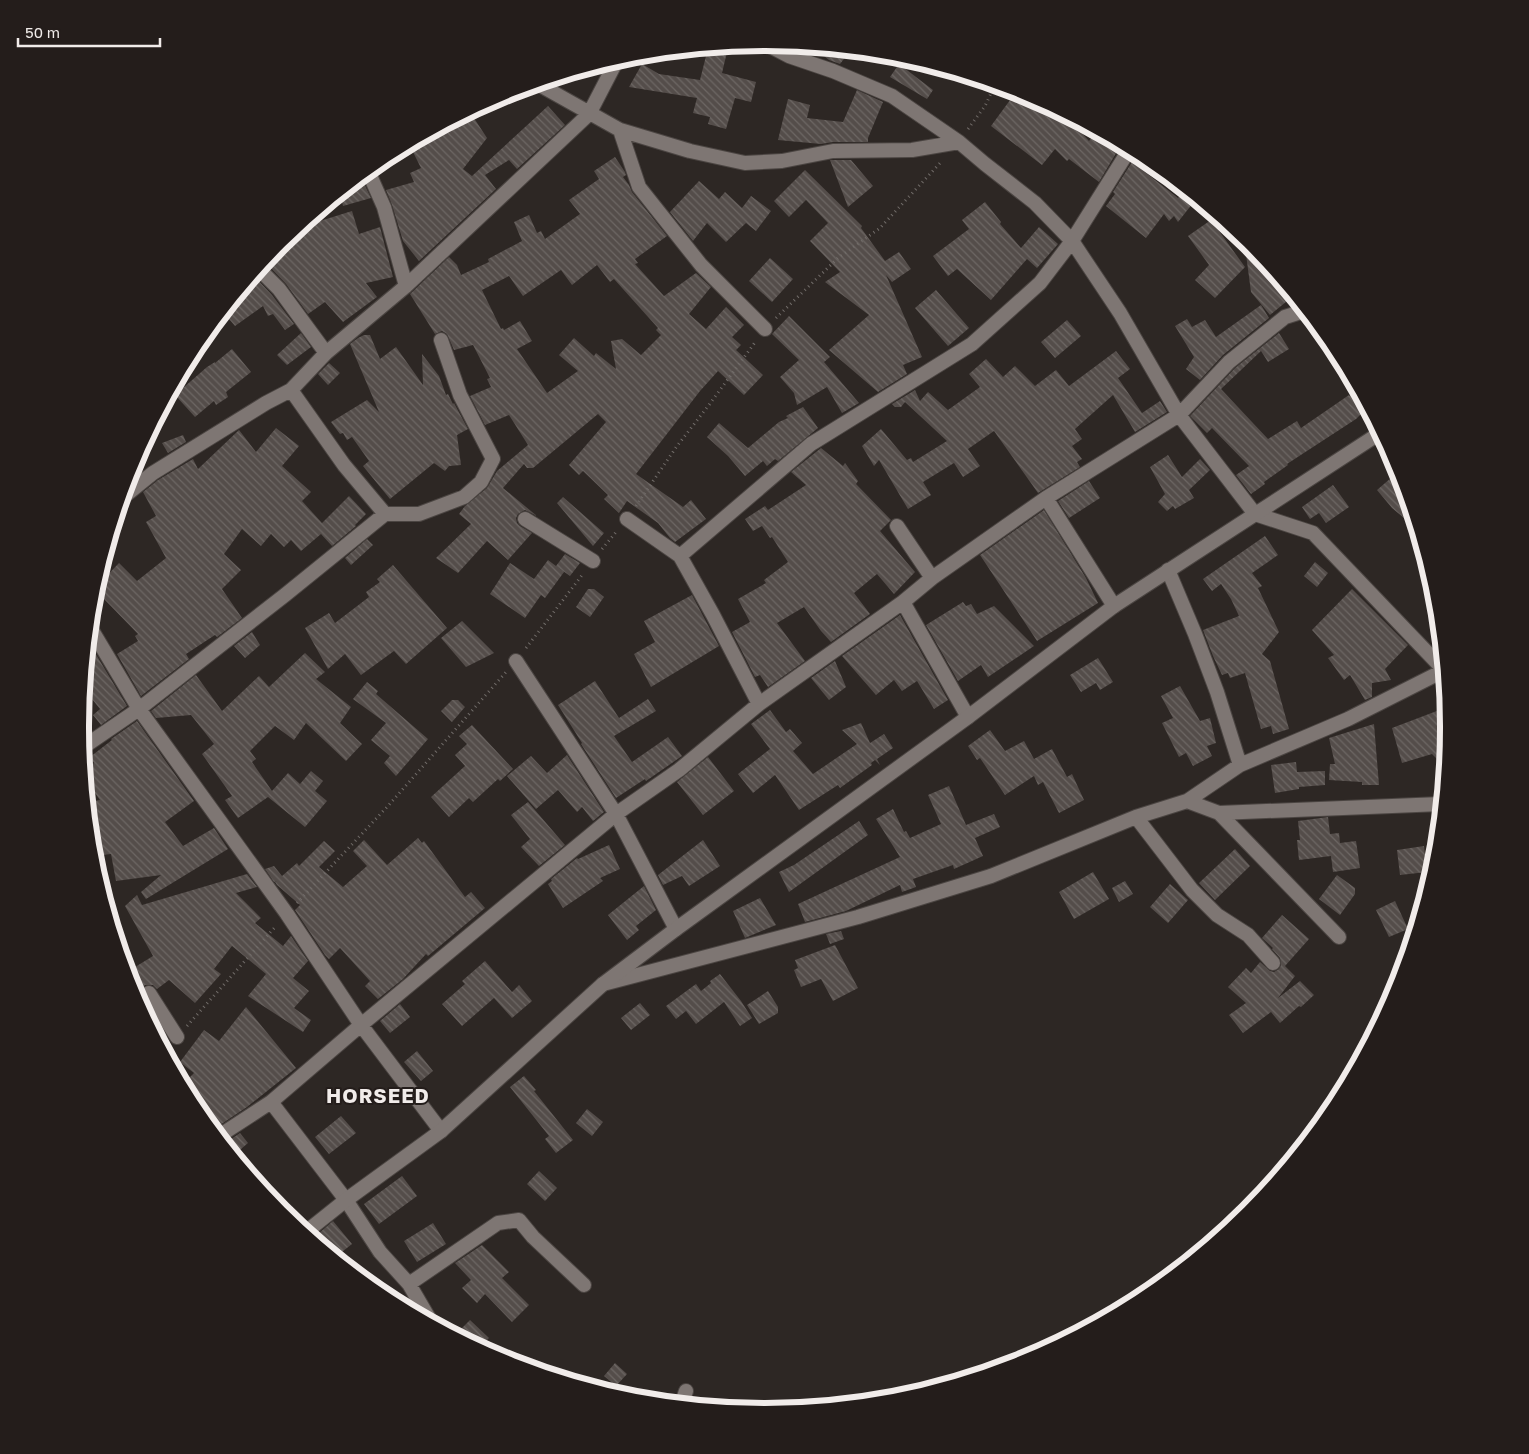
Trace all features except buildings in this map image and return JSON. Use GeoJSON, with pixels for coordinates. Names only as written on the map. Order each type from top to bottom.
{"type":"FeatureCollection","features":[{"type":"Feature","properties":{"kind":"street"},"geometry":{"type":"LineString","coordinates":[[781,52],[892,96],[959,142],[1035,203],[1072,241],[1120,313],[1179,414],[1255,514],[1313,533],[1437,663]]}},
{"type":"Feature","properties":{"kind":"street"},"geometry":{"type":"LineString","coordinates":[[132,490],[161,468],[266,402],[291,390],[326,352],[406,286],[590,114],[613,69]]}},
{"type":"Feature","properties":{"kind":"street"},"geometry":{"type":"LineString","coordinates":[[545,88],[620,130],[690,151],[745,163],[782,161],[833,152],[912,150],[959,142]]}},
{"type":"Feature","properties":{"kind":"street"},"geometry":{"type":"LineString","coordinates":[[620,130],[639,187],[701,265],[765,329]]}},
{"type":"Feature","properties":{"kind":"street"},"geometry":{"type":"LineString","coordinates":[[680,556],[811,444],[972,344],[1040,283],[1072,241],[1125,156]]}},
{"type":"Feature","properties":{"kind":"street"},"geometry":{"type":"LineString","coordinates":[[371,178],[384,207],[406,286]]}},
{"type":"Feature","properties":{"kind":"street"},"geometry":{"type":"LineString","coordinates":[[263,273],[278,289],[326,352]]}},
{"type":"Feature","properties":{"kind":"street"},"geometry":{"type":"LineString","coordinates":[[224,1133],[271,1102],[616,814],[679,770],[759,704],[904,602],[932,578],[1046,498],[1179,414],[1229,362],[1285,317],[1298,313]]}},
{"type":"Feature","properties":{"kind":"street"},"geometry":{"type":"LineString","coordinates":[[89,743],[139,708],[285,595],[385,514],[419,514],[464,497],[481,482],[493,459],[460,395],[441,340]]}},
{"type":"Feature","properties":{"kind":"street"},"geometry":{"type":"LineString","coordinates":[[291,390],[344,465],[385,514]]}},
{"type":"Feature","properties":{"kind":"street"},"geometry":{"type":"LineString","coordinates":[[311,1228],[346,1200],[441,1131],[603,984],[676,929],[968,717],[1114,606],[1375,436]]}},
{"type":"Feature","properties":{"kind":"street"},"geometry":{"type":"LineString","coordinates":[[1046,498],[1114,606]]}},
{"type":"Feature","properties":{"kind":"street"},"geometry":{"type":"LineString","coordinates":[[525,519],[593,561]]}},
{"type":"Feature","properties":{"kind":"street"},"geometry":{"type":"LineString","coordinates":[[628,519],[680,556],[713,614],[759,704]]}},
{"type":"Feature","properties":{"kind":"street"},"geometry":{"type":"LineString","coordinates":[[897,526],[932,578]]}},
{"type":"Feature","properties":{"kind":"street"},"geometry":{"type":"LineString","coordinates":[[1168,570],[1218,692],[1240,765]]}},
{"type":"Feature","properties":{"kind":"street"},"geometry":{"type":"LineString","coordinates":[[904,602],[968,717]]}},
{"type":"Feature","properties":{"kind":"street"},"geometry":{"type":"LineString","coordinates":[[95,636],[139,708],[287,914],[361,1025],[441,1131]]}},
{"type":"Feature","properties":{"kind":"street"},"geometry":{"type":"LineString","coordinates":[[516,661],[616,814],[676,929]]}},
{"type":"Feature","properties":{"kind":"street"},"geometry":{"type":"LineString","coordinates":[[603,984],[858,917],[991,876],[1136,817],[1186,801],[1240,765],[1348,719],[1438,673]]}},
{"type":"Feature","properties":{"kind":"street"},"geometry":{"type":"LineString","coordinates":[[1186,801],[1219,813],[1435,804]]}},
{"type":"Feature","properties":{"kind":"street"},"geometry":{"type":"LineString","coordinates":[[1219,813],[1339,937]]}},
{"type":"Feature","properties":{"kind":"street"},"geometry":{"type":"LineString","coordinates":[[1136,817],[1192,890],[1217,915],[1248,936],[1273,963]]}},
{"type":"Feature","properties":{"kind":"street"},"geometry":{"type":"LineString","coordinates":[[149,993],[177,1037]]}},
{"type":"Feature","properties":{"kind":"street"},"geometry":{"type":"LineString","coordinates":[[271,1102],[346,1200],[380,1252],[409,1284],[424,1310]]}},
{"type":"Feature","properties":{"kind":"street"},"geometry":{"type":"LineString","coordinates":[[409,1284],[498,1223],[519,1220],[584,1285]]}},
{"type":"Feature","properties":{"kind":"district","name":"HORSEED"},"geometry":{"type":"Point","coordinates":[378,1096]}}]}
